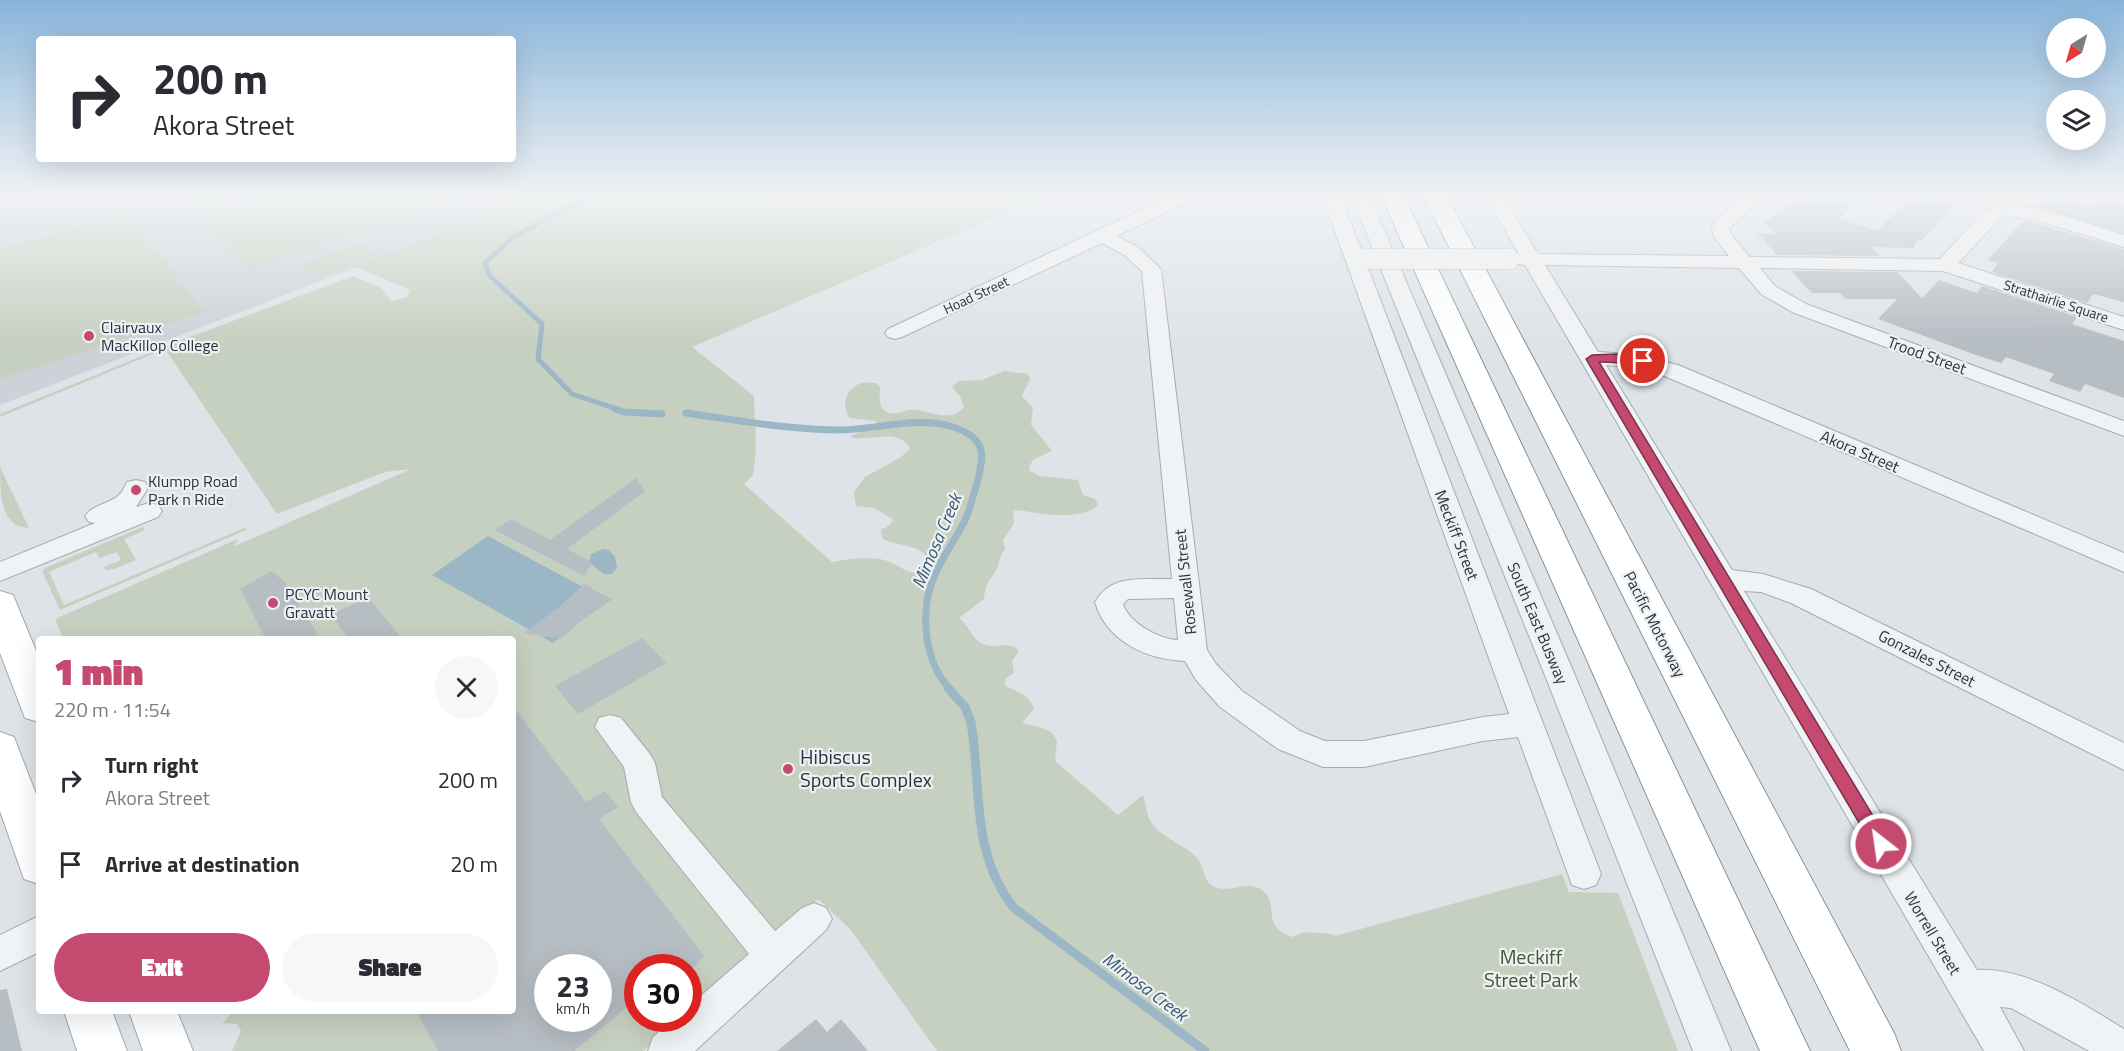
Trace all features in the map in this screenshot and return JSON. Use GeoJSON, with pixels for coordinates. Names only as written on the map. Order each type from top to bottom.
{"type":"FeatureCollection","features":[{"type":"Feature","properties":{"kind":"main road"},"geometry":{"type":"LineString","coordinates":[[1415,244],[1785,1051]]}},
{"type":"Feature","properties":{"kind":"main road","name":"Pacific Motorway"},"geometry":{"type":"LineString","coordinates":[[1459,244],[1876,1051]]}},
{"type":"Feature","properties":{"kind":"main road"},"geometry":{"type":"LineString","coordinates":[[0,604],[36,699]]}},
{"type":"Feature","properties":{"kind":"main road"},"geometry":{"type":"LineString","coordinates":[[0,748],[36,856]]}},
{"type":"Feature","properties":{"kind":"main road"},"geometry":{"type":"LineString","coordinates":[[89,1014],[102,1051]]}},
{"type":"Feature","properties":{"kind":"main road"},"geometry":{"type":"LineString","coordinates":[[154,1014],[168,1051]]}},
{"type":"Feature","properties":{"kind":"street","name":"Hoad Street"},"geometry":{"type":"LineString","coordinates":[[895,333],[1086,244]]}},
{"type":"Feature","properties":{"kind":"street","name":"Rosewall Street"},"geometry":{"type":"LineString","coordinates":[[1118,244],[1131,251],[1151,269],[1193,651],[1206,672],[1231,699],[1289,741],[1323,754],[1364,754],[1483,729],[1528,724]]}},
{"type":"Feature","properties":{"kind":"street","name":"Meckiff Street"},"geometry":{"type":"LineString","coordinates":[[1353,244],[1584,874]]}},
{"type":"Feature","properties":{"kind":"street","name":"South East Busway"},"geometry":{"type":"LineString","coordinates":[[1380,244],[1563,683],[1712,1051]]}},
{"type":"Feature","properties":{"kind":"street","name":"Worrell Street"},"geometry":{"type":"LineString","coordinates":[[1514,244],[1520,259],[1592,359],[2005,1051]]}},
{"type":"Feature","properties":{"kind":"street","name":"Trood Street"},"geometry":{"type":"LineString","coordinates":[[1729,244],[1768,290],[1789,304],[2124,429]]}},
{"type":"Feature","properties":{"kind":"street"},"geometry":{"type":"LineString","coordinates":[[1945,265],[1965,244]]}},
{"type":"Feature","properties":{"kind":"street","name":"Strathairlie Square"},"geometry":{"type":"LineString","coordinates":[[1360,260],[1520,259],[1945,265],[2124,324]]}},
{"type":"Feature","properties":{"kind":"street","name":"Akora Street"},"geometry":{"type":"LineString","coordinates":[[1592,359],[1616,357],[1670,370],[2124,563]]}},
{"type":"Feature","properties":{"kind":"street"},"geometry":{"type":"LineString","coordinates":[[0,555],[117,507],[131,498],[136,488]]}},
{"type":"Feature","properties":{"kind":"street"},"geometry":{"type":"LineString","coordinates":[[0,572],[149,512]]}},
{"type":"Feature","properties":{"kind":"street","name":"Gonzales Street"},"geometry":{"type":"LineString","coordinates":[[1723,579],[1763,583],[1802,596],[2124,757]]}},
{"type":"Feature","properties":{"kind":"street"},"geometry":{"type":"LineString","coordinates":[[1186,588],[1121,590],[1109,602],[1113,616],[1145,643],[1163,650],[1193,651]]}},
{"type":"Feature","properties":{"kind":"street"},"geometry":{"type":"LineString","coordinates":[[609,728],[639,763],[647,802],[773,956]]}},
{"type":"Feature","properties":{"kind":"street"},"geometry":{"type":"LineString","coordinates":[[667,1051],[814,919]]}},
{"type":"Feature","properties":{"kind":"street"},"geometry":{"type":"LineString","coordinates":[[0,954],[36,935]]}},
{"type":"Feature","properties":{"kind":"street"},"geometry":{"type":"LineString","coordinates":[[1966,988],[2015,991],[2079,1023],[2124,1051]]}},
{"type":"Feature","properties":{"kind":"shaded area"},"geometry":{"type":"Polygon","coordinates":[[[0,244],[416,244],[0,405],[0,244]]]}},
{"type":"Feature","properties":{"kind":"green space"},"geometry":{"type":"Polygon","coordinates":[[[18,244],[152,244],[203,312],[0,379],[0,249],[18,244]]]}},
{"type":"Feature","properties":{"kind":"green space"},"geometry":{"type":"Polygon","coordinates":[[[226,244],[325,244],[248,269],[226,244]]]}},
{"type":"Feature","properties":{"kind":"green space"},"geometry":{"type":"Polygon","coordinates":[[[357,244],[362,244],[380,254],[320,278],[300,266],[357,244]]]}},
{"type":"Feature","properties":{"kind":"green space","name":"Hibiscus Sports Complex"},"geometry":{"type":"Polygon","coordinates":[[[412,244],[932,244],[692,347],[754,396],[756,450],[753,475],[744,484],[832,562],[879,559],[911,572],[924,572],[931,568],[923,553],[918,549],[882,538],[881,529],[886,528],[894,520],[874,508],[856,506],[854,492],[865,477],[901,457],[910,448],[899,438],[851,438],[852,435],[879,426],[875,421],[850,418],[845,408],[846,398],[856,385],[876,383],[880,387],[881,405],[888,413],[915,410],[947,416],[959,412],[964,407],[960,396],[952,387],[959,381],[982,380],[1004,371],[1028,374],[1030,379],[1022,396],[1033,408],[1031,425],[1052,451],[1034,459],[1029,466],[1030,471],[1040,476],[1078,480],[1083,495],[1095,499],[1098,505],[1080,514],[1069,515],[1013,510],[1014,523],[1003,540],[1005,549],[997,569],[987,584],[984,599],[959,618],[981,643],[990,646],[1007,645],[1019,651],[1012,661],[1014,673],[1006,678],[1005,686],[1022,694],[1032,704],[1034,709],[1022,723],[1043,728],[1052,733],[1057,740],[1055,761],[1118,815],[1143,795],[1153,825],[1194,854],[1212,886],[1229,889],[1252,886],[1262,890],[1270,902],[1276,927],[1292,937],[1304,932],[1335,936],[1562,874],[1569,892],[1618,893],[1678,1051],[937,1051],[851,930],[818,899],[702,1000],[702,954],[624,954],[624,1032],[665,1032],[643,1051],[232,1051],[241,1031],[237,1024],[222,1023],[231,1014],[516,1014],[516,636],[62,636],[55,619],[238,539],[235,546],[411,469],[385,472],[277,514],[165,349],[0,417],[0,414],[179,341],[353,276],[381,288],[392,301],[407,297],[410,290],[354,266],[412,244]]]}},
{"type":"Feature","properties":{"kind":"green space"},"geometry":{"type":"Polygon","coordinates":[[[0,467],[29,528],[12,522],[7,515],[0,487],[0,467]]]}},
{"type":"Feature","properties":{"kind":"green space"},"geometry":{"type":"Polygon","coordinates":[[[143,527],[145,530],[124,539],[136,560],[106,570],[104,567],[121,560],[117,552],[100,558],[96,552],[49,572],[64,605],[244,528],[248,529],[60,610],[42,571],[143,527]]]}},
{"type":"Feature","properties":{"kind":"water"},"geometry":{"type":"Polygon","coordinates":[[[488,536],[607,600],[553,643],[432,575],[488,536]]]}},
{"type":"Feature","properties":{"kind":"water"},"geometry":{"type":"Polygon","coordinates":[[[603,549],[609,550],[615,557],[617,568],[612,574],[604,574],[589,563],[591,554],[603,549]]]}},
{"type":"Feature","properties":{"kind":"building"},"geometry":{"type":"Polygon","coordinates":[[[1767,244],[1915,244],[1914,248],[1871,247],[1880,256],[1777,255],[1767,244]]]}},
{"type":"Feature","properties":{"kind":"building"},"geometry":{"type":"Polygon","coordinates":[[[2002,244],[2107,244],[2124,249],[2124,302],[2093,294],[2087,303],[1992,272],[1998,263],[1988,260],[2002,244]]]}},
{"type":"Feature","properties":{"kind":"building"},"geometry":{"type":"Polygon","coordinates":[[[1791,271],[1897,272],[1922,298],[1939,280],[1977,293],[1982,286],[2077,317],[2072,324],[2124,341],[2124,398],[2085,384],[2080,392],[2049,381],[2054,374],[2006,357],[2001,363],[1878,319],[1897,299],[1845,299],[1840,293],[1812,293],[1791,271]]]}},
{"type":"Feature","properties":{"kind":"building"},"geometry":{"type":"Polygon","coordinates":[[[636,478],[645,491],[567,549],[592,562],[584,576],[495,530],[511,519],[550,540],[636,478]]]}},
{"type":"Feature","properties":{"kind":"building","name":"PCYC Mount Gravatt"},"geometry":{"type":"Polygon","coordinates":[[[271,571],[284,581],[318,634],[314,636],[264,636],[240,589],[271,571]]]}},
{"type":"Feature","properties":{"kind":"building"},"geometry":{"type":"Polygon","coordinates":[[[585,583],[597,592],[613,599],[581,621],[561,639],[524,633],[558,608],[585,583]]]}},
{"type":"Feature","properties":{"kind":"building"},"geometry":{"type":"Polygon","coordinates":[[[368,597],[400,636],[347,636],[331,615],[368,597]]]}},
{"type":"Feature","properties":{"kind":"building"},"geometry":{"type":"Polygon","coordinates":[[[642,638],[666,663],[578,714],[555,686],[642,638]]]}},
{"type":"Feature","properties":{"kind":"building"},"geometry":{"type":"Polygon","coordinates":[[[516,710],[586,802],[605,791],[618,807],[599,819],[704,956],[702,958],[702,954],[624,954],[624,1010],[612,1020],[612,954],[534,954],[534,1032],[597,1032],[574,1051],[438,1051],[418,1014],[516,1014],[516,710]]]}},
{"type":"Feature","properties":{"kind":"building"},"geometry":{"type":"Polygon","coordinates":[[[7,989],[22,1051],[0,1051],[0,990],[7,989]]]}},
{"type":"Feature","properties":{"kind":"building"},"geometry":{"type":"Polygon","coordinates":[[[816,1019],[827,1032],[841,1019],[868,1051],[777,1051],[816,1019]]]}},
{"type":"Feature","properties":{"kind":"waterway","name":"Mimosa Creek"},"geometry":{"type":"LineString","coordinates":[[505,244],[485,263],[489,275],[542,324],[538,359],[572,394],[620,410]]}},
{"type":"Feature","properties":{"kind":"waterway","name":"Mimosa Creek"},"geometry":{"type":"LineString","coordinates":[[615,409],[624,412],[662,414]]}},
{"type":"Feature","properties":{"kind":"waterway","name":"Mimosa Creek"},"geometry":{"type":"LineString","coordinates":[[686,413],[760,424],[835,430],[910,423],[939,424],[953,427],[972,436],[982,455],[977,483],[968,514],[935,574],[926,609],[930,653],[935,666],[950,689]]}},
{"type":"Feature","properties":{"kind":"waterway","name":"Mimosa Creek"},"geometry":{"type":"LineString","coordinates":[[948,688],[965,707],[971,722],[984,842],[990,865],[1000,887],[1014,908],[1205,1051]]}},
{"type":"Feature","properties":{"kind":"place","name":"Clairvaux MacKillop College"},"geometry":{"type":"Point","coordinates":[89,336]}},
{"type":"Feature","properties":{"kind":"place","name":"Klumpp Road Park n Ride"},"geometry":{"type":"Point","coordinates":[136,490]}},
{"type":"Feature","properties":{"kind":"place","name":"PCYC Mount Gravatt"},"geometry":{"type":"Point","coordinates":[273,603]}},
{"type":"Feature","properties":{"kind":"place","name":"Hibiscus Sports Complex"},"geometry":{"type":"Point","coordinates":[788,769]}},
{"type":"Feature","properties":{"kind":"route"},"geometry":{"type":"LineString","coordinates":[[1643,361],[1616,357],[1592,359],[1881,844]]}},
{"type":"Feature","properties":{"kind":"park label","name":"Meckiff Street Park"},"geometry":{"type":"Point","coordinates":[1531,968]}}]}
